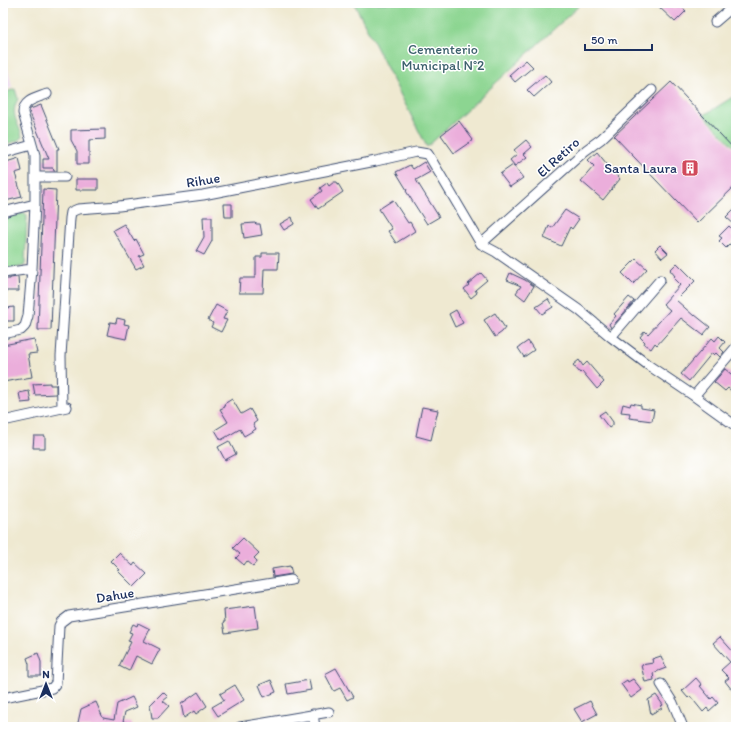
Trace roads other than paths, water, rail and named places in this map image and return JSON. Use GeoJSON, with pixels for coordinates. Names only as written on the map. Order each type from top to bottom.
{"type":"FeatureCollection","features":[{"type":"Feature","properties":{"kind":"street"},"geometry":{"type":"LineString","coordinates":[[715,22],[736,4]]}},
{"type":"Feature","properties":{"kind":"street","name":"El Retiro"},"geometry":{"type":"LineString","coordinates":[[482,244],[586,150],[601,139],[652,90]]}},
{"type":"Feature","properties":{"kind":"street"},"geometry":{"type":"LineString","coordinates":[[3,334],[21,330],[25,326],[28,316],[35,204],[35,155],[23,109],[24,105],[28,102],[47,94]]}},
{"type":"Feature","properties":{"kind":"street"},"geometry":{"type":"LineString","coordinates":[[3,153],[32,145]]}},
{"type":"Feature","properties":{"kind":"street","name":"Rihue"},"geometry":{"type":"LineString","coordinates":[[3,421],[65,407],[61,356],[70,218],[72,212],[78,209],[119,206],[203,195],[416,152],[428,154],[482,244]]}},
{"type":"Feature","properties":{"kind":"street"},"geometry":{"type":"LineString","coordinates":[[35,177],[65,177]]}},
{"type":"Feature","properties":{"kind":"street"},"geometry":{"type":"LineString","coordinates":[[3,212],[35,204]]}},
{"type":"Feature","properties":{"kind":"street"},"geometry":{"type":"LineString","coordinates":[[482,244],[496,252],[579,310],[648,365],[733,424]]}},
{"type":"Feature","properties":{"kind":"street"},"geometry":{"type":"LineString","coordinates":[[3,274],[32,269]]}},
{"type":"Feature","properties":{"kind":"street"},"geometry":{"type":"LineString","coordinates":[[611,337],[660,280]]}},
{"type":"Feature","properties":{"kind":"street"},"geometry":{"type":"LineString","coordinates":[[694,396],[736,347]]}},
{"type":"Feature","properties":{"kind":"street","name":"Dahue"},"geometry":{"type":"LineString","coordinates":[[3,698],[52,688],[56,683],[59,626],[61,622],[69,616],[291,580]]}},
{"type":"Feature","properties":{"kind":"street"},"geometry":{"type":"LineString","coordinates":[[661,684],[673,703],[683,727]]}},
{"type":"Feature","properties":{"kind":"street"},"geometry":{"type":"LineString","coordinates":[[240,727],[329,712]]}},
{"type":"Feature","properties":{"kind":"street"},"geometry":{"type":"LineString","coordinates":[[313,714],[315,727]]}},
{"type":"Feature","properties":{"kind":"place","name":"Santa Laura"},"geometry":{"type":"Point","coordinates":[690,168]}},
{"type":"Feature","properties":{"kind":"park label","name":"Cementerio Municipal N°2"},"geometry":{"type":"Point","coordinates":[443,58]}}]}
